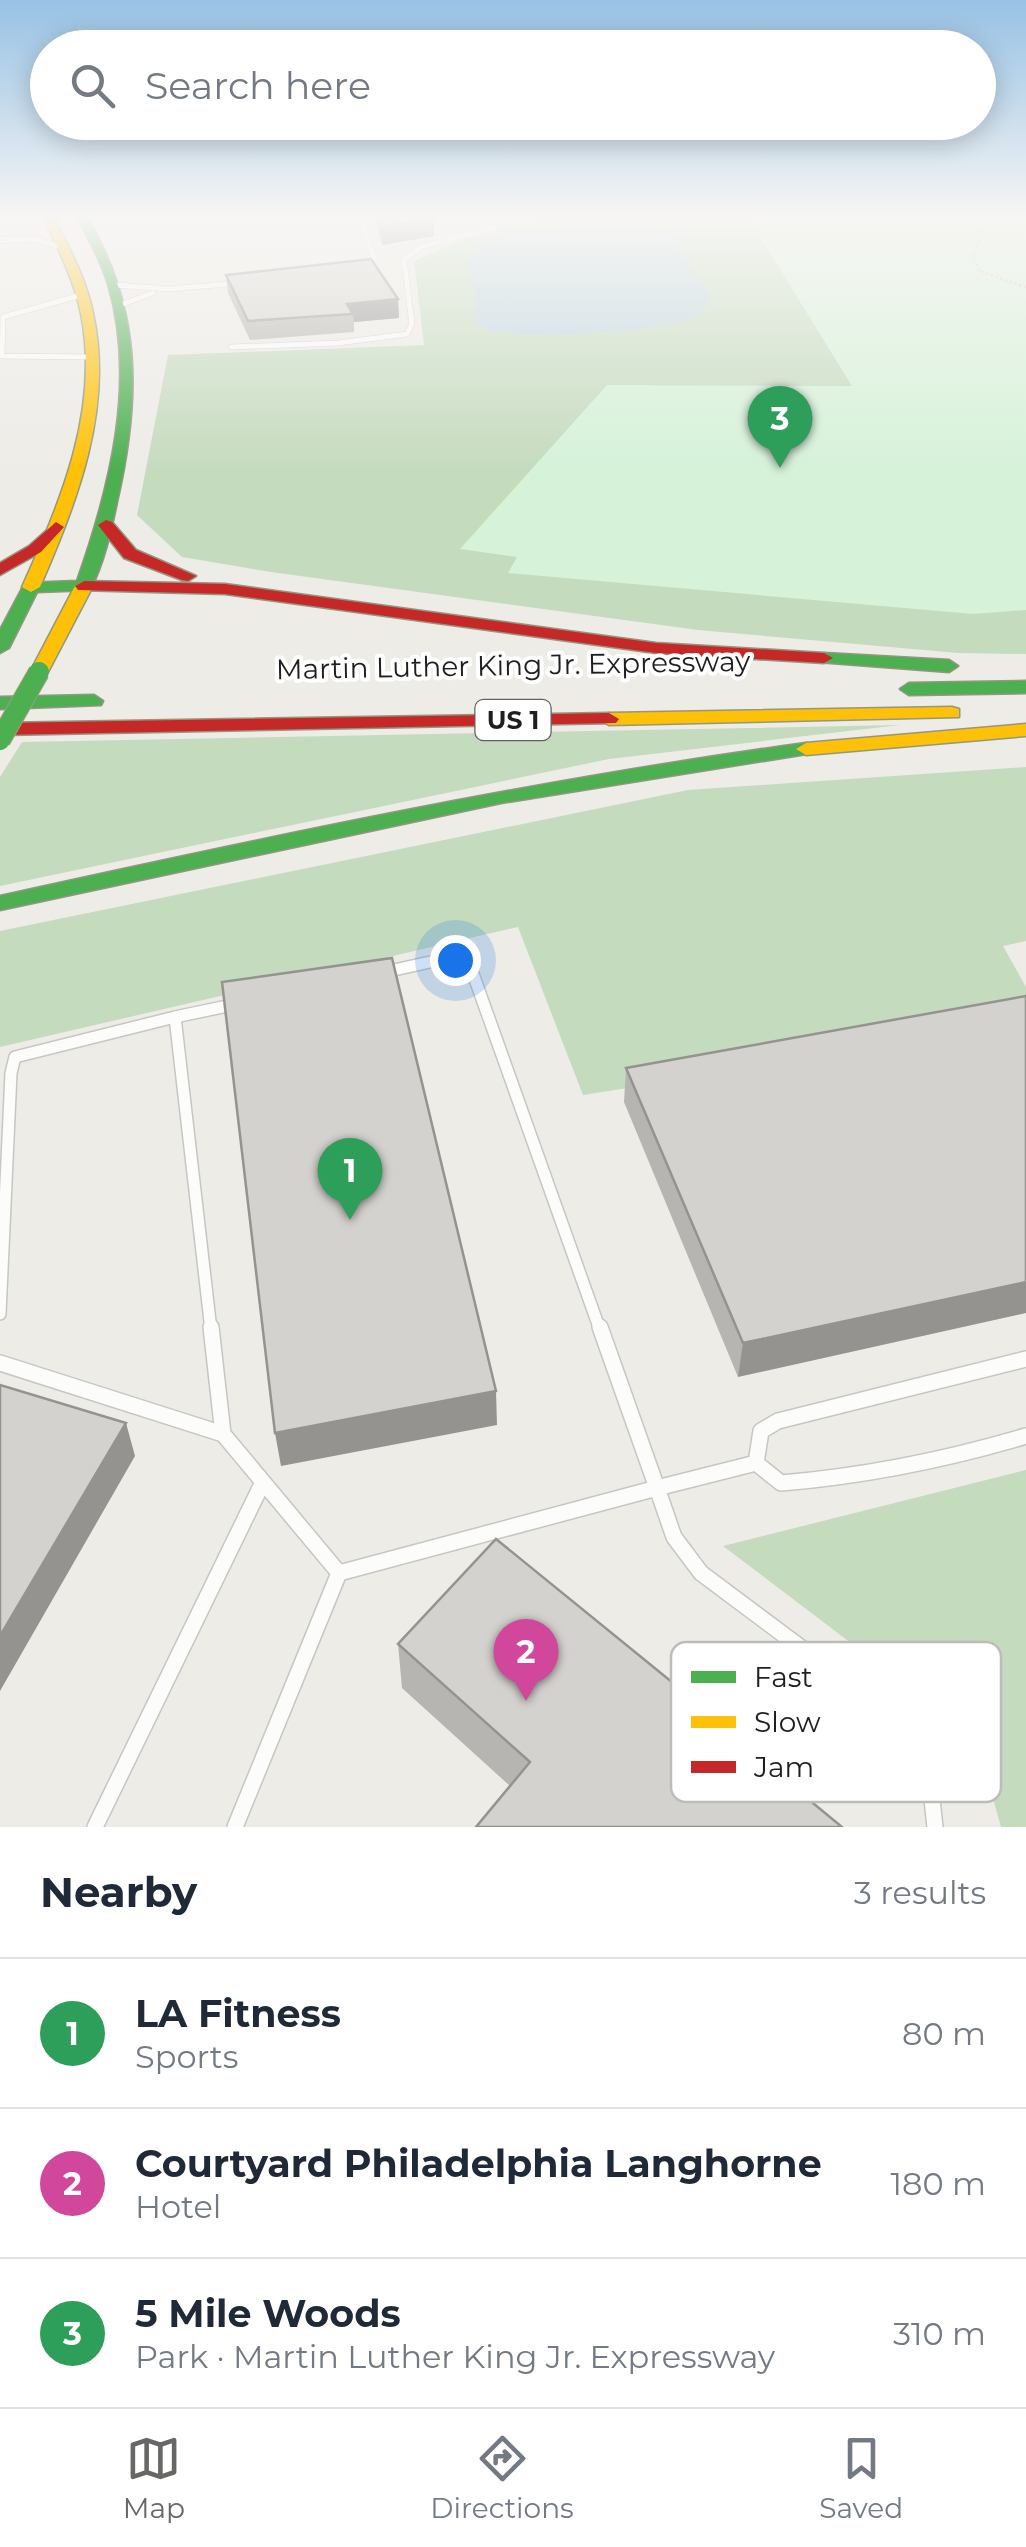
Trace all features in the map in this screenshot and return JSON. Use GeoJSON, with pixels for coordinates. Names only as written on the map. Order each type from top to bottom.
{"type":"FeatureCollection","features":[{"type":"Feature","properties":{"kind":"main road"},"geometry":{"type":"LineString","coordinates":[[0,648],[32,587],[56,527],[88,418],[93,357],[82,299]]}},
{"type":"Feature","properties":{"kind":"main road"},"geometry":{"type":"LineString","coordinates":[[0,740],[84,586],[106,525],[120,467],[126,416],[117,299]]}},
{"type":"Feature","properties":{"kind":"main road"},"geometry":{"type":"LineString","coordinates":[[106,525],[117,544],[149,565],[254,592]]}},
{"type":"Feature","properties":{"kind":"main road"},"geometry":{"type":"LineString","coordinates":[[0,570],[35,549],[56,527]]}},
{"type":"Feature","properties":{"kind":"main road"},"geometry":{"type":"LineString","coordinates":[[0,586],[254,592],[670,650],[1026,669]]}},
{"type":"Feature","properties":{"kind":"main road"},"geometry":{"type":"LineString","coordinates":[[888,689],[1026,687]]}},
{"type":"Feature","properties":{"kind":"main road"},"geometry":{"type":"LineString","coordinates":[[0,703],[118,701]]}},
{"type":"Feature","properties":{"kind":"main road","name":"Martin Luther King Jr. Expressway"},"geometry":{"type":"LineString","coordinates":[[0,729],[1026,712]]}},
{"type":"Feature","properties":{"kind":"main road"},"geometry":{"type":"LineString","coordinates":[[0,903],[357,822],[566,783],[784,752],[1026,730]]}},
{"type":"Feature","properties":{"kind":"lane"},"geometry":{"type":"LineString","coordinates":[[67,299],[1,316],[1,356],[93,357]]}},
{"type":"Feature","properties":{"kind":"lane"},"geometry":{"type":"LineString","coordinates":[[231,347],[338,343],[406,334],[412,324],[409,299]]}},
{"type":"Feature","properties":{"kind":"lane"},"geometry":{"type":"LineString","coordinates":[[369,975],[466,954],[674,1537],[701,1574],[793,1642]]}},
{"type":"Feature","properties":{"kind":"lane"},"geometry":{"type":"LineString","coordinates":[[0,1314],[11,1072],[15,1057],[253,1000]]}},
{"type":"Feature","properties":{"kind":"lane"},"geometry":{"type":"LineString","coordinates":[[175,1017],[223,1434]]}},
{"type":"Feature","properties":{"kind":"lane"},"geometry":{"type":"LineString","coordinates":[[756,1463],[761,1431],[778,1421],[1026,1359]]}},
{"type":"Feature","properties":{"kind":"lane"},"geometry":{"type":"LineString","coordinates":[[0,1364],[223,1434],[339,1573]]}},
{"type":"Feature","properties":{"kind":"lane"},"geometry":{"type":"LineString","coordinates":[[756,1463],[782,1483],[820,1481],[962,1455],[1026,1436]]}},
{"type":"Feature","properties":{"kind":"lane"},"geometry":{"type":"LineString","coordinates":[[339,1573],[756,1463]]}},
{"type":"Feature","properties":{"kind":"lane"},"geometry":{"type":"LineString","coordinates":[[95,1827],[263,1482]]}},
{"type":"Feature","properties":{"kind":"lane"},"geometry":{"type":"LineString","coordinates":[[234,1827],[339,1573]]}},
{"type":"Feature","properties":{"kind":"lane"},"geometry":{"type":"LineString","coordinates":[[933,1802],[936,1827]]}},
{"type":"Feature","properties":{"kind":"green space"},"geometry":{"type":"Polygon","coordinates":[[[419,299],[1026,299],[1026,654],[958,653],[698,630],[271,572],[182,557],[137,515],[168,355],[424,345],[419,299]]]}},
{"type":"Feature","properties":{"kind":"green space"},"geometry":{"type":"Polygon","coordinates":[[[799,299],[1026,299],[1026,610],[973,614],[508,573],[517,557],[460,549],[607,385],[852,386],[799,299]]]}},
{"type":"Feature","properties":{"kind":"green space"},"geometry":{"type":"Polygon","coordinates":[[[900,725],[609,759],[0,886],[0,777],[22,742],[900,725]]]}},
{"type":"Feature","properties":{"kind":"green space"},"geometry":{"type":"Polygon","coordinates":[[[1026,767],[1026,941],[1003,946],[1026,987],[1026,1026],[583,1095],[518,927],[0,1047],[0,931],[688,790],[1026,767]]]}},
{"type":"Feature","properties":{"kind":"green space"},"geometry":{"type":"Polygon","coordinates":[[[1026,1470],[1026,1827],[1001,1827],[994,1802],[1001,1802],[1001,1642],[850,1642],[723,1546],[1026,1470]]]}},
{"type":"Feature","properties":{"kind":"water"},"geometry":{"type":"Polygon","coordinates":[[[475,299],[710,299],[701,312],[675,323],[580,334],[490,330],[477,323],[475,299]]]}},
{"type":"Feature","properties":{"kind":"building"},"geometry":{"type":"Polygon","coordinates":[[[238,299],[395,299],[347,304],[353,314],[248,321],[238,299]]]}},
{"type":"Feature","properties":{"kind":"building"},"geometry":{"type":"Polygon","coordinates":[[[392,958],[496,1391],[275,1433],[222,982],[392,958]]]}},
{"type":"Feature","properties":{"kind":"building"},"geometry":{"type":"Polygon","coordinates":[[[1026,996],[1026,1282],[743,1343],[626,1068],[1026,996]]]}},
{"type":"Feature","properties":{"kind":"building"},"geometry":{"type":"Polygon","coordinates":[[[0,1385],[126,1423],[0,1636],[0,1385]]]}},
{"type":"Feature","properties":{"kind":"building"},"geometry":{"type":"Polygon","coordinates":[[[496,1539],[671,1681],[671,1802],[812,1802],[842,1827],[476,1827],[530,1762],[398,1644],[496,1539]]]}},
{"type":"Feature","properties":{"kind":"traffic: fast"},"geometry":{"type":"LineString","coordinates":[[84,586],[106,516],[122,440],[126,364],[117,299]]}},
{"type":"Feature","properties":{"kind":"traffic: fast"},"geometry":{"type":"LineString","coordinates":[[0,648],[31,587],[84,586]]}},
{"type":"Feature","properties":{"kind":"traffic: fast"},"geometry":{"type":"LineString","coordinates":[[824,658],[949,666]]}},
{"type":"Feature","properties":{"kind":"traffic: fast"},"geometry":{"type":"LineString","coordinates":[[0,740],[39,672]]}},
{"type":"Feature","properties":{"kind":"traffic: fast"},"geometry":{"type":"LineString","coordinates":[[909,689],[1026,687]]}},
{"type":"Feature","properties":{"kind":"traffic: fast"},"geometry":{"type":"LineString","coordinates":[[0,703],[94,701]]}},
{"type":"Feature","properties":{"kind":"traffic: fast"},"geometry":{"type":"LineString","coordinates":[[0,903],[501,797],[806,749]]}},
{"type":"Feature","properties":{"kind":"traffic: slow"},"geometry":{"type":"LineString","coordinates":[[31,587],[71,489],[89,419],[92,348],[84,299]]}},
{"type":"Feature","properties":{"kind":"traffic: slow"},"geometry":{"type":"LineString","coordinates":[[39,672],[84,586]]}},
{"type":"Feature","properties":{"kind":"traffic: slow"},"geometry":{"type":"LineString","coordinates":[[609,719],[952,713]]}},
{"type":"Feature","properties":{"kind":"traffic: slow"},"geometry":{"type":"LineString","coordinates":[[806,749],[1026,730]]}},
{"type":"Feature","properties":{"kind":"traffic: jam"},"geometry":{"type":"LineString","coordinates":[[106,525],[130,554],[188,576]]}},
{"type":"Feature","properties":{"kind":"traffic: jam"},"geometry":{"type":"LineString","coordinates":[[0,570],[35,549],[56,527]]}},
{"type":"Feature","properties":{"kind":"traffic: jam"},"geometry":{"type":"LineString","coordinates":[[84,586],[225,589],[656,648],[824,658]]}},
{"type":"Feature","properties":{"kind":"traffic: jam"},"geometry":{"type":"LineString","coordinates":[[0,729],[609,719]]}},
{"type":"Feature","properties":{"kind":"place","name":"5 Mile Woods"},"geometry":{"type":"Point","coordinates":[780,468]}},
{"type":"Feature","properties":{"kind":"place","name":"LA Fitness"},"geometry":{"type":"Point","coordinates":[350,1220]}},
{"type":"Feature","properties":{"kind":"place","name":"Courtyard Philadelphia Langhorne"},"geometry":{"type":"Point","coordinates":[526,1701]}}]}
